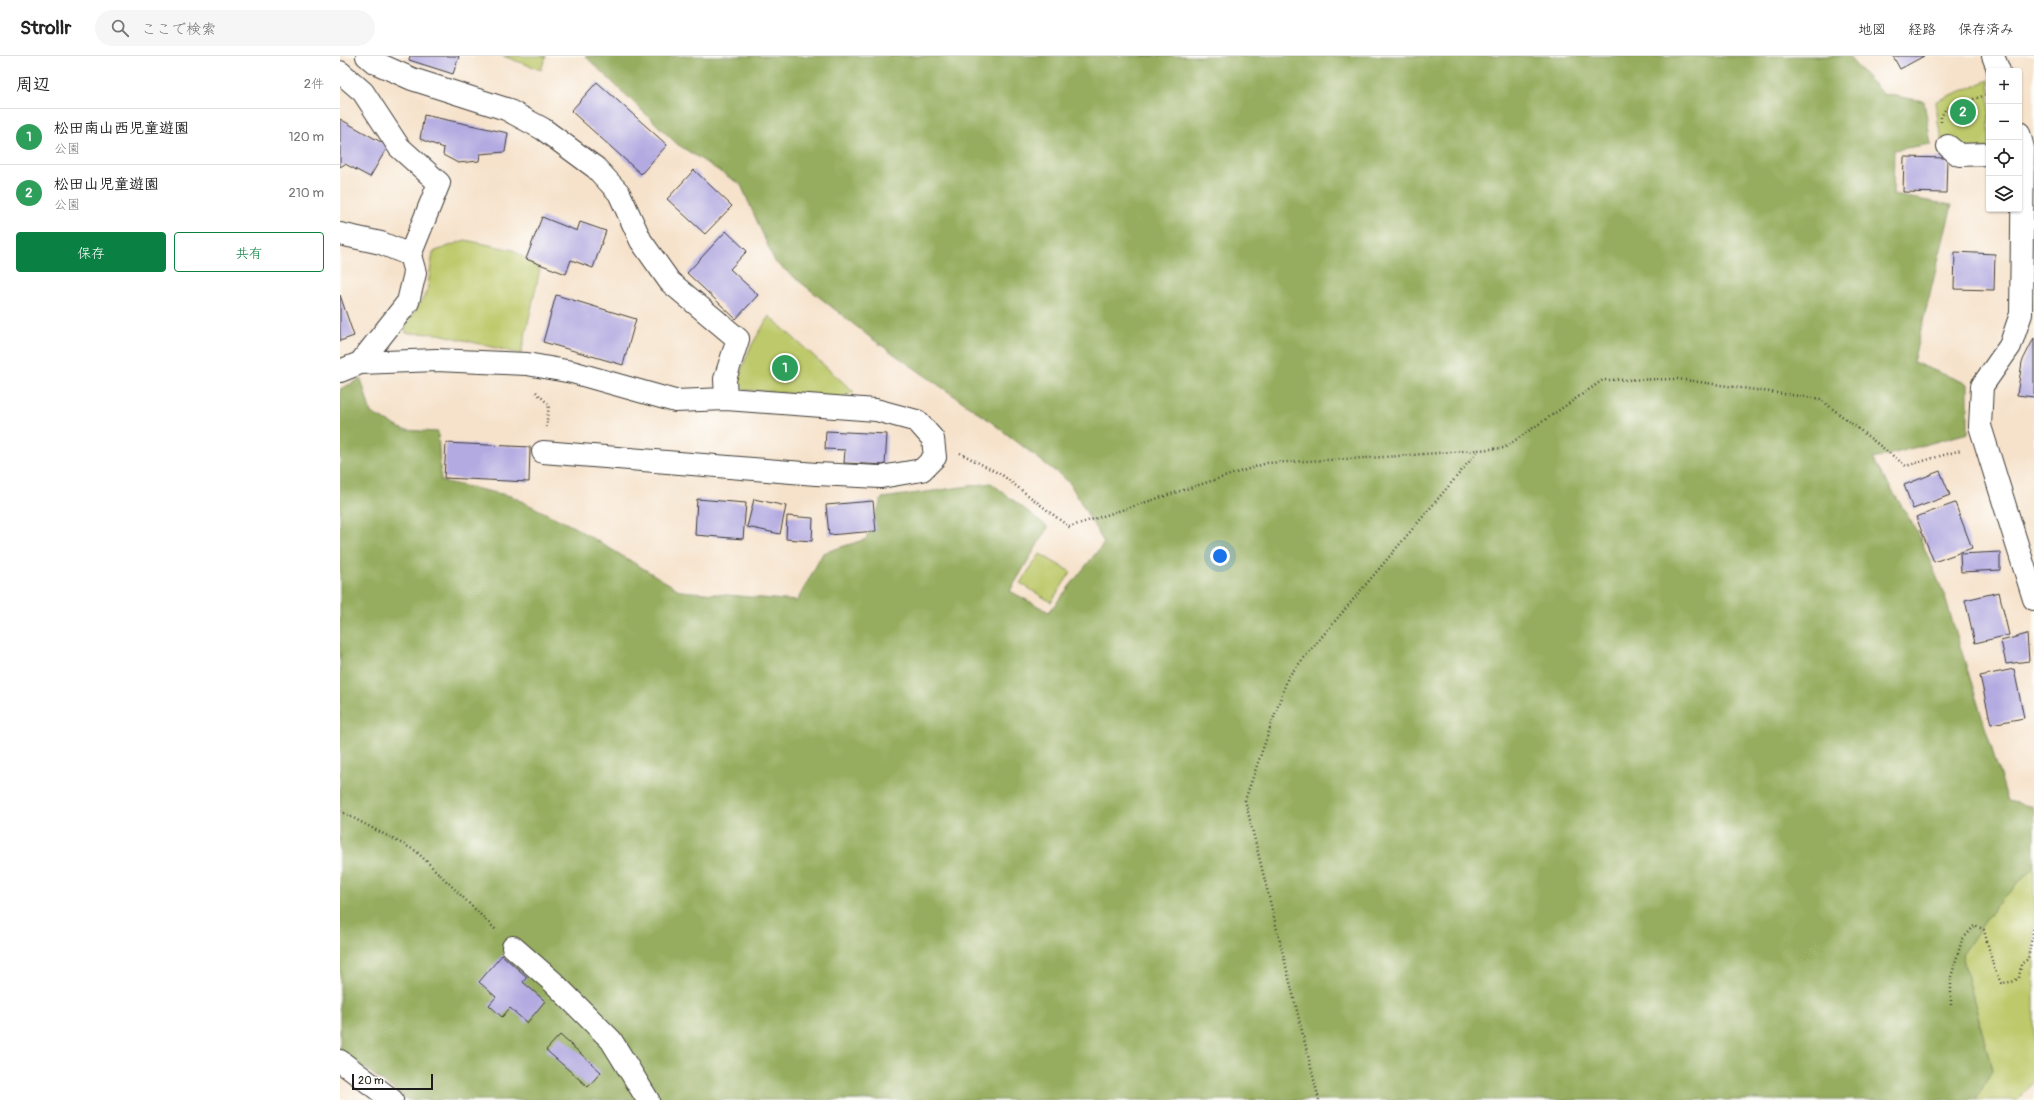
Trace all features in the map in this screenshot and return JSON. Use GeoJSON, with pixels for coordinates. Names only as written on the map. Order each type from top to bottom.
{"type":"FeatureCollection","features":[{"type":"Feature","properties":{"kind":"street"},"geometry":{"type":"LineString","coordinates":[[367,56],[374,62],[412,80],[506,109],[543,128],[596,168],[618,193],[640,242],[670,282],[738,339],[725,379],[726,399]]}},
{"type":"Feature","properties":{"kind":"street"},"geometry":{"type":"LineString","coordinates":[[1993,56],[1998,68]]}},
{"type":"Feature","properties":{"kind":"street"},"geometry":{"type":"LineString","coordinates":[[340,72],[363,92],[399,147],[439,183],[410,255],[415,273],[408,302],[350,367]]}},
{"type":"Feature","properties":{"kind":"street"},"geometry":{"type":"LineString","coordinates":[[1948,146],[1959,155],[1986,154]]}},
{"type":"Feature","properties":{"kind":"street"},"geometry":{"type":"LineString","coordinates":[[2020,176],[2021,314],[2010,346],[1982,386],[1980,426],[1984,443],[2034,599]]}},
{"type":"Feature","properties":{"kind":"street"},"geometry":{"type":"LineString","coordinates":[[340,234],[381,243],[410,255]]}},
{"type":"Feature","properties":{"kind":"street"},"geometry":{"type":"LineString","coordinates":[[350,367],[436,360],[527,364],[572,372],[675,401],[726,399],[876,410],[917,421],[933,439],[935,457],[922,470],[881,477],[816,474],[543,452]]}},
{"type":"Feature","properties":{"kind":"street"},"geometry":{"type":"LineString","coordinates":[[513,947],[553,982],[611,1040],[648,1100]]}},
{"type":"Feature","properties":{"kind":"street"},"geometry":{"type":"LineString","coordinates":[[340,1061],[392,1100]]}},
{"type":"Feature","properties":{"kind":"path"},"geometry":{"type":"LineString","coordinates":[[1948,146],[1941,130],[1941,117],[1946,108],[1986,95]]}},
{"type":"Feature","properties":{"kind":"path"},"geometry":{"type":"LineString","coordinates":[[933,439],[1002,475],[1069,527],[1267,463],[1384,458],[1504,448],[1603,380],[1678,379],[1820,399],[1906,466],[1984,443]]}},
{"type":"Feature","properties":{"kind":"path"},"geometry":{"type":"LineString","coordinates":[[533,389],[549,405],[543,452]]}},
{"type":"Feature","properties":{"kind":"path"},"geometry":{"type":"LineString","coordinates":[[1319,1100],[1245,800],[1288,677],[1479,450]]}},
{"type":"Feature","properties":{"kind":"path"},"geometry":{"type":"LineString","coordinates":[[340,811],[416,851],[513,947]]}},
{"type":"Feature","properties":{"kind":"path"},"geometry":{"type":"LineString","coordinates":[[1951,1005],[1951,977],[1962,940],[1975,925],[1984,930],[1994,968],[2001,983],[2012,982],[2019,978],[2021,964],[2028,959],[2034,927]]}},
{"type":"Feature","properties":{"kind":"green space"},"geometry":{"type":"Polygon","coordinates":[[[503,56],[546,56],[541,70],[503,56]]]}},
{"type":"Feature","properties":{"kind":"green space"},"geometry":{"type":"Polygon","coordinates":[[[585,56],[1850,56],[1854,63],[1883,94],[1924,101],[1931,144],[1894,150],[1893,195],[1952,205],[1913,362],[1968,384],[1968,433],[1873,459],[1918,533],[1944,594],[2008,801],[2034,807],[2034,867],[1994,908],[1962,955],[1992,1070],[1976,1100],[408,1100],[340,1050],[340,389],[361,379],[371,413],[404,430],[438,432],[441,481],[511,496],[574,527],[681,591],[797,601],[823,553],[866,539],[882,498],[991,483],[1048,527],[1010,591],[1049,612],[1104,543],[1069,482],[986,418],[871,338],[775,262],[741,185],[677,144],[585,56]]]}},
{"type":"Feature","properties":{"kind":"green space"},"geometry":{"type":"Polygon","coordinates":[[[1986,81],[1986,148],[1944,147],[1938,123],[1936,101],[1986,81]]]}},
{"type":"Feature","properties":{"kind":"green space"},"geometry":{"type":"Polygon","coordinates":[[[465,240],[513,250],[540,269],[521,354],[439,334],[406,333],[405,327],[427,292],[433,252],[465,240]]]}},
{"type":"Feature","properties":{"kind":"green space"},"geometry":{"type":"Polygon","coordinates":[[[769,316],[854,392],[841,398],[734,389],[750,348],[769,316]]]}},
{"type":"Feature","properties":{"kind":"green space"},"geometry":{"type":"Polygon","coordinates":[[[1040,554],[1071,572],[1051,602],[1020,583],[1040,554]]]}},
{"type":"Feature","properties":{"kind":"green space"},"geometry":{"type":"Polygon","coordinates":[[[2034,867],[2034,1080],[2017,1100],[1976,1100],[1992,1070],[1962,955],[1994,908],[2034,867]]]}},
{"type":"Feature","properties":{"kind":"building"},"geometry":{"type":"Polygon","coordinates":[[[410,56],[459,56],[453,74],[409,60],[410,56]]]}},
{"type":"Feature","properties":{"kind":"building"},"geometry":{"type":"Polygon","coordinates":[[[1893,56],[1924,56],[1900,69],[1893,56]]]}},
{"type":"Feature","properties":{"kind":"building"},"geometry":{"type":"Polygon","coordinates":[[[597,82],[667,145],[641,174],[571,111],[597,82]]]}},
{"type":"Feature","properties":{"kind":"building"},"geometry":{"type":"Polygon","coordinates":[[[424,115],[508,133],[505,152],[480,154],[479,161],[458,163],[443,155],[444,148],[420,139],[424,115]]]}},
{"type":"Feature","properties":{"kind":"building"},"geometry":{"type":"Polygon","coordinates":[[[340,119],[388,146],[370,177],[345,164],[340,167],[340,119]]]}},
{"type":"Feature","properties":{"kind":"building"},"geometry":{"type":"Polygon","coordinates":[[[1904,157],[1947,158],[1946,193],[1903,192],[1904,157]]]}},
{"type":"Feature","properties":{"kind":"building"},"geometry":{"type":"Polygon","coordinates":[[[694,170],[732,206],[705,234],[667,199],[694,170]]]}},
{"type":"Feature","properties":{"kind":"building"},"geometry":{"type":"Polygon","coordinates":[[[542,217],[577,231],[580,222],[606,231],[593,268],[571,260],[566,274],[526,259],[542,217]]]}},
{"type":"Feature","properties":{"kind":"building"},"geometry":{"type":"Polygon","coordinates":[[[726,231],[747,251],[730,269],[758,295],[736,319],[687,273],[726,231]]]}},
{"type":"Feature","properties":{"kind":"building"},"geometry":{"type":"Polygon","coordinates":[[[1955,252],[1995,254],[1994,290],[1954,289],[1955,252]]]}},
{"type":"Feature","properties":{"kind":"building"},"geometry":{"type":"Polygon","coordinates":[[[340,295],[354,336],[340,341],[340,295]]]}},
{"type":"Feature","properties":{"kind":"building"},"geometry":{"type":"Polygon","coordinates":[[[556,295],[636,319],[623,365],[543,342],[556,295]]]}},
{"type":"Feature","properties":{"kind":"building"},"geometry":{"type":"Polygon","coordinates":[[[2034,338],[2034,397],[2017,395],[2022,362],[2034,338]]]}},
{"type":"Feature","properties":{"kind":"building"},"geometry":{"type":"Polygon","coordinates":[[[826,431],[887,434],[885,465],[844,463],[845,450],[825,449],[826,431]]]}},
{"type":"Feature","properties":{"kind":"building"},"geometry":{"type":"Polygon","coordinates":[[[446,443],[530,447],[529,482],[444,478],[446,443]]]}},
{"type":"Feature","properties":{"kind":"building"},"geometry":{"type":"Polygon","coordinates":[[[1940,471],[1950,495],[1913,509],[1904,485],[1940,471]]]}},
{"type":"Feature","properties":{"kind":"building"},"geometry":{"type":"Polygon","coordinates":[[[697,499],[746,503],[743,539],[695,535],[697,499]]]}},
{"type":"Feature","properties":{"kind":"building"},"geometry":{"type":"Polygon","coordinates":[[[754,499],[786,506],[780,534],[747,527],[754,499]]]}},
{"type":"Feature","properties":{"kind":"building"},"geometry":{"type":"Polygon","coordinates":[[[873,501],[876,531],[829,535],[826,505],[873,501]]]}},
{"type":"Feature","properties":{"kind":"building"},"geometry":{"type":"Polygon","coordinates":[[[1955,503],[1972,548],[1934,562],[1916,517],[1955,503]]]}},
{"type":"Feature","properties":{"kind":"building"},"geometry":{"type":"Polygon","coordinates":[[[787,516],[813,518],[812,541],[786,539],[787,516]]]}},
{"type":"Feature","properties":{"kind":"building"},"geometry":{"type":"Polygon","coordinates":[[[2000,552],[2000,570],[1961,572],[1960,554],[2000,552]]]}},
{"type":"Feature","properties":{"kind":"building"},"geometry":{"type":"Polygon","coordinates":[[[1999,592],[2009,635],[1975,643],[1965,600],[1999,592]]]}},
{"type":"Feature","properties":{"kind":"building"},"geometry":{"type":"Polygon","coordinates":[[[2027,634],[2029,661],[2006,664],[2001,641],[2027,634]]]}},
{"type":"Feature","properties":{"kind":"building"},"geometry":{"type":"Polygon","coordinates":[[[2014,669],[2024,718],[1991,724],[1980,676],[2014,669]]]}},
{"type":"Feature","properties":{"kind":"building"},"geometry":{"type":"Polygon","coordinates":[[[502,955],[527,977],[523,982],[545,1001],[527,1023],[510,1008],[502,1017],[489,1005],[496,997],[479,982],[502,955]]]}},
{"type":"Feature","properties":{"kind":"building"},"geometry":{"type":"Polygon","coordinates":[[[560,1035],[601,1072],[588,1087],[546,1050],[560,1035]]]}},
{"type":"Feature","properties":{"kind":"place","name":"松田山児童遊園"},"geometry":{"type":"Point","coordinates":[1963,112]}},
{"type":"Feature","properties":{"kind":"place","name":"松田南山西児童遊園"},"geometry":{"type":"Point","coordinates":[785,368]}}]}
